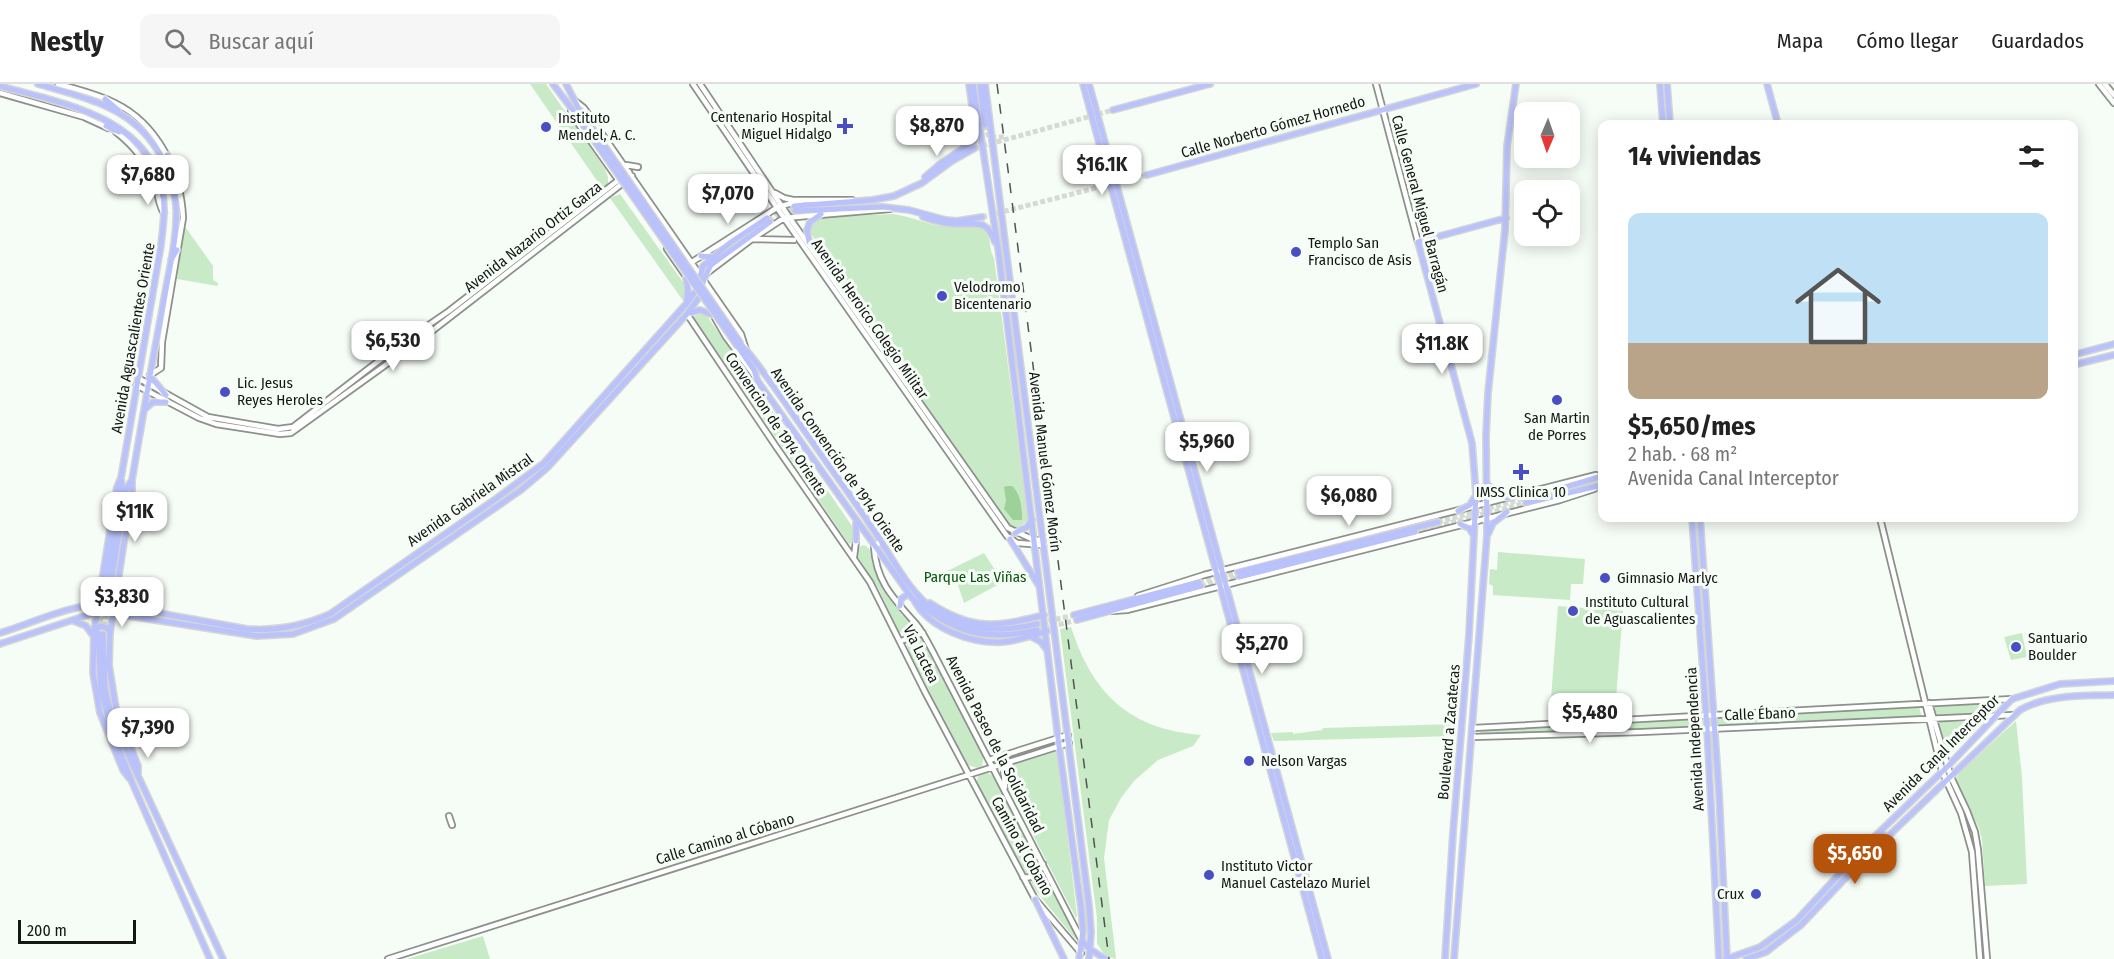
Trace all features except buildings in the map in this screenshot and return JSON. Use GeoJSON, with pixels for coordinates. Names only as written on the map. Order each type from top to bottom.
{"type":"FeatureCollection","features":[{"type":"Feature","properties":{"kind":"main road","name":"Avenida Aguascalientes Oriente"},"geometry":{"type":"LineString","coordinates":[[38,84],[84,97],[123,115],[146,134],[169,171],[176,207],[171,262],[148,384],[132,490],[108,584],[99,591],[97,604],[99,671],[104,706],[131,780],[210,959]]}},
{"type":"Feature","properties":{"kind":"main road","name":"Avenida Convención de 1914 Oriente"},"geometry":{"type":"LineString","coordinates":[[554,84],[569,106],[577,111],[740,345],[757,380],[874,547],[912,596],[954,621],[976,629],[1005,630],[1037,627]]}},
{"type":"Feature","properties":{"kind":"main road","name":"Avenida Convención de 1914 Oriente"},"geometry":{"type":"LineString","coordinates":[[566,84],[575,101],[577,111]]}},
{"type":"Feature","properties":{"kind":"main road"},"geometry":{"type":"LineString","coordinates":[[912,189],[940,164],[971,144],[975,138],[976,115],[971,84]]}},
{"type":"Feature","properties":{"kind":"main road"},"geometry":{"type":"LineString","coordinates":[[980,84],[985,125]]}},
{"type":"Feature","properties":{"kind":"main road","name":"Avenida Manuel Gómez Morín"},"geometry":{"type":"LineString","coordinates":[[986,84],[1089,906],[1090,949]]}},
{"type":"Feature","properties":{"kind":"main road"},"geometry":{"type":"LineString","coordinates":[[1083,84],[1223,586],[1322,959]]}},
{"type":"Feature","properties":{"kind":"main road"},"geometry":{"type":"LineString","coordinates":[[1089,84],[1219,572]]}},
{"type":"Feature","properties":{"kind":"main road"},"geometry":{"type":"LineString","coordinates":[[1113,110],[1210,84]]}},
{"type":"Feature","properties":{"kind":"main road","name":"Calle Norberto Gómez Hornedo"},"geometry":{"type":"LineString","coordinates":[[1147,175],[1382,108],[1476,84]]}},
{"type":"Feature","properties":{"kind":"main road","name":"Boulevard a Zacatecas"},"geometry":{"type":"LineString","coordinates":[[1454,959],[1487,535],[1488,393],[1503,233],[1501,230],[1504,218],[1503,205],[1506,198],[1507,146],[1516,84]]}},
{"type":"Feature","properties":{"kind":"main road"},"geometry":{"type":"LineString","coordinates":[[1660,84],[1663,120]]}},
{"type":"Feature","properties":{"kind":"main road"},"geometry":{"type":"LineString","coordinates":[[1667,84],[1670,120]]}},
{"type":"Feature","properties":{"kind":"main road"},"geometry":{"type":"LineString","coordinates":[[1767,84],[1777,120]]}},
{"type":"Feature","properties":{"kind":"main road","name":"Avenida Aguascalientes Oriente"},"geometry":{"type":"LineString","coordinates":[[0,86],[89,111],[128,133],[149,159],[159,177],[163,192],[161,245],[121,478],[117,487],[108,584],[114,605],[109,665],[112,692],[122,726],[138,766],[138,776]]}},
{"type":"Feature","properties":{"kind":"main road"},"geometry":{"type":"LineString","coordinates":[[105,99],[123,115]]}},
{"type":"Feature","properties":{"kind":"main road"},"geometry":{"type":"LineString","coordinates":[[975,128],[976,115]]}},
{"type":"Feature","properties":{"kind":"main road","name":"Avenida Manuel Gómez Morín"},"geometry":{"type":"LineString","coordinates":[[976,115],[999,255],[1081,907],[1082,941]]}},
{"type":"Feature","properties":{"kind":"main road"},"geometry":{"type":"LineString","coordinates":[[106,126],[133,138]]}},
{"type":"Feature","properties":{"kind":"main road"},"geometry":{"type":"LineString","coordinates":[[975,148],[912,189],[894,196],[794,209],[896,208],[946,220],[957,221],[982,217]]}},
{"type":"Feature","properties":{"kind":"main road"},"geometry":{"type":"LineString","coordinates":[[167,155],[165,163],[176,174]]}},
{"type":"Feature","properties":{"kind":"main road"},"geometry":{"type":"LineString","coordinates":[[148,169],[159,177]]}},
{"type":"Feature","properties":{"kind":"main road"},"geometry":{"type":"LineString","coordinates":[[914,211],[918,215],[946,224],[983,224],[991,231],[999,255]]}},
{"type":"Feature","properties":{"kind":"main road"},"geometry":{"type":"LineString","coordinates":[[809,242],[807,230],[810,222],[821,214]]}},
{"type":"Feature","properties":{"kind":"main road"},"geometry":{"type":"LineString","coordinates":[[1418,242],[1504,218]]}},
{"type":"Feature","properties":{"kind":"main road","name":"Avenida Gabriela Mistral"},"geometry":{"type":"LineString","coordinates":[[0,633],[97,604],[266,630],[312,622],[330,614],[544,463],[687,303],[702,277],[711,265],[769,220],[712,257],[703,266],[702,277],[700,296],[687,314],[542,473],[334,620],[293,634],[256,636],[97,612]]}},
{"type":"Feature","properties":{"kind":"main road","name":"Calle General Miguel Barragán"},"geometry":{"type":"LineString","coordinates":[[1418,242],[1472,443],[1476,507]]}},
{"type":"Feature","properties":{"kind":"main road"},"geometry":{"type":"LineString","coordinates":[[171,262],[177,250]]}},
{"type":"Feature","properties":{"kind":"main road"},"geometry":{"type":"LineString","coordinates":[[701,256],[712,257]]}},
{"type":"Feature","properties":{"kind":"main road"},"geometry":{"type":"LineString","coordinates":[[686,278],[689,294],[687,303]]}},
{"type":"Feature","properties":{"kind":"main road"},"geometry":{"type":"LineString","coordinates":[[687,314],[700,310],[713,315]]}},
{"type":"Feature","properties":{"kind":"main road"},"geometry":{"type":"LineString","coordinates":[[2078,354],[2114,344]]}},
{"type":"Feature","properties":{"kind":"main road","name":"Avenida Convención de 1914 Oriente"},"geometry":{"type":"LineString","coordinates":[[740,345],[746,350],[848,491],[881,541],[912,596]]}},
{"type":"Feature","properties":{"kind":"main road"},"geometry":{"type":"LineString","coordinates":[[2078,364],[2114,355]]}},
{"type":"Feature","properties":{"kind":"main road"},"geometry":{"type":"LineString","coordinates":[[150,375],[166,395]]}},
{"type":"Feature","properties":{"kind":"main road"},"geometry":{"type":"LineString","coordinates":[[1015,381],[1021,406],[1027,410]]}},
{"type":"Feature","properties":{"kind":"main road"},"geometry":{"type":"LineString","coordinates":[[144,410],[153,402],[166,402]]}},
{"type":"Feature","properties":{"kind":"main road"},"geometry":{"type":"LineString","coordinates":[[1555,490],[1598,476]]}},
{"type":"Feature","properties":{"kind":"main road"},"geometry":{"type":"LineString","coordinates":[[1488,484],[1501,496],[1509,498]]}},
{"type":"Feature","properties":{"kind":"main road"},"geometry":{"type":"LineString","coordinates":[[1526,503],[1598,487]]}},
{"type":"Feature","properties":{"kind":"main road"},"geometry":{"type":"LineString","coordinates":[[1458,511],[1470,505],[1476,494]]}},
{"type":"Feature","properties":{"kind":"main road","name":"Boulevard a Zacatecas"},"geometry":{"type":"LineString","coordinates":[[1445,959],[1476,507]]}},
{"type":"Feature","properties":{"kind":"main road"},"geometry":{"type":"LineString","coordinates":[[1487,535],[1493,523],[1507,512]]}},
{"type":"Feature","properties":{"kind":"main road"},"geometry":{"type":"LineString","coordinates":[[1015,533],[1027,527],[1032,520]]}},
{"type":"Feature","properties":{"kind":"main road"},"geometry":{"type":"LineString","coordinates":[[856,521],[856,541]]}},
{"type":"Feature","properties":{"kind":"main road"},"geometry":{"type":"LineString","coordinates":[[1415,532],[1238,574],[1437,522]]}},
{"type":"Feature","properties":{"kind":"main road","name":"Avenida Independencia"},"geometry":{"type":"LineString","coordinates":[[1692,522],[1707,728],[1719,959]]}},
{"type":"Feature","properties":{"kind":"main road","name":"Avenida Independencia"},"geometry":{"type":"LineString","coordinates":[[1700,522],[1715,728],[1726,959]]}},
{"type":"Feature","properties":{"kind":"main road"},"geometry":{"type":"LineString","coordinates":[[1460,524],[1469,528],[1475,539]]}},
{"type":"Feature","properties":{"kind":"main road"},"geometry":{"type":"LineString","coordinates":[[1010,539],[1040,587]]}},
{"type":"Feature","properties":{"kind":"main road"},"geometry":{"type":"LineString","coordinates":[[1200,584],[1112,611],[1076,617],[1129,601],[1200,584]]}},
{"type":"Feature","properties":{"kind":"main road"},"geometry":{"type":"LineString","coordinates":[[80,608],[94,598],[99,591]]}},
{"type":"Feature","properties":{"kind":"main road"},"geometry":{"type":"LineString","coordinates":[[900,606],[900,599],[912,596],[964,621],[980,624],[1005,624],[1052,613]]}},
{"type":"Feature","properties":{"kind":"main road"},"geometry":{"type":"LineString","coordinates":[[912,596],[920,610],[929,618],[945,629],[963,636],[999,642],[1054,629]]}},
{"type":"Feature","properties":{"kind":"main road"},"geometry":{"type":"LineString","coordinates":[[0,644],[97,612]]}},
{"type":"Feature","properties":{"kind":"main road"},"geometry":{"type":"LineString","coordinates":[[1231,617],[1328,959]]}},
{"type":"Feature","properties":{"kind":"main road"},"geometry":{"type":"LineString","coordinates":[[69,621],[86,626],[93,640]]}},
{"type":"Feature","properties":{"kind":"main road"},"geometry":{"type":"LineString","coordinates":[[98,633],[98,627],[103,626],[110,633]]}},
{"type":"Feature","properties":{"kind":"main road","name":"Avenida Aguascalientes Oriente"},"geometry":{"type":"LineString","coordinates":[[98,633],[93,640],[93,673],[100,713],[125,775],[131,780]]}},
{"type":"Feature","properties":{"kind":"main road","name":"Avenida Aguascalientes Oriente"},"geometry":{"type":"LineString","coordinates":[[98,633],[109,706],[118,732],[223,959]]}},
{"type":"Feature","properties":{"kind":"main road"},"geometry":{"type":"LineString","coordinates":[[1030,636],[1041,642],[1049,654]]}},
{"type":"Feature","properties":{"kind":"main road","name":"Avenida Canal Interceptor"},"geometry":{"type":"LineString","coordinates":[[1726,959],[1760,947],[1797,920],[1864,847],[2012,699],[2060,684],[2114,681]]}},
{"type":"Feature","properties":{"kind":"main road","name":"Avenida Canal Interceptor"},"geometry":{"type":"LineString","coordinates":[[1746,959],[1766,952],[1801,925],[1856,867],[2013,715],[2025,707],[2063,697],[2114,695]]}},
{"type":"Feature","properties":{"kind":"main road"},"geometry":{"type":"LineString","coordinates":[[1875,849],[1873,845],[1889,822]]}},
{"type":"Feature","properties":{"kind":"main road"},"geometry":{"type":"LineString","coordinates":[[1856,867],[1867,851],[1864,847]]}},
{"type":"Feature","properties":{"kind":"main road"},"geometry":{"type":"LineString","coordinates":[[1035,899],[1064,959]]}},
{"type":"Feature","properties":{"kind":"main road"},"geometry":{"type":"LineString","coordinates":[[1082,941],[1080,956],[1088,959],[1090,949]]}},
{"type":"Feature","properties":{"kind":"main road"},"geometry":{"type":"LineString","coordinates":[[1082,941],[1105,959]]}},
{"type":"Feature","properties":{"kind":"street"},"geometry":{"type":"LineString","coordinates":[[58,84],[116,103],[136,117],[149,130],[167,155],[176,174],[182,208],[177,250],[162,342],[161,368],[150,375]]}},
{"type":"Feature","properties":{"kind":"street","name":"Avenida Heroico Colegio Militar"},"geometry":{"type":"LineString","coordinates":[[693,84],[750,166],[761,188],[780,206]]}},
{"type":"Feature","properties":{"kind":"street","name":"Avenida Heroico Colegio Militar"},"geometry":{"type":"LineString","coordinates":[[700,84],[773,192],[787,218],[1010,539],[1017,543],[1043,542]]}},
{"type":"Feature","properties":{"kind":"street","name":"Calle General Miguel Barragán"},"geometry":{"type":"LineString","coordinates":[[1376,84],[1418,242]]}},
{"type":"Feature","properties":{"kind":"street"},"geometry":{"type":"LineString","coordinates":[[2099,84],[2114,103]]}},
{"type":"Feature","properties":{"kind":"street"},"geometry":{"type":"LineString","coordinates":[[2105,84],[2114,95]]}},
{"type":"Feature","properties":{"kind":"street"},"geometry":{"type":"LineString","coordinates":[[0,93],[84,117],[106,126],[133,148],[148,169],[164,213]]}},
{"type":"Feature","properties":{"kind":"street","name":"Avenida Convención de 1914 Oriente"},"geometry":{"type":"LineString","coordinates":[[575,101],[584,108],[692,262],[741,334],[746,350]]}},
{"type":"Feature","properties":{"kind":"street","name":"Avenida Convención de 1914 Oriente"},"geometry":{"type":"LineString","coordinates":[[569,106],[575,119],[757,380]]}},
{"type":"Feature","properties":{"kind":"street"},"geometry":{"type":"LineString","coordinates":[[624,164],[638,167]]}},
{"type":"Feature","properties":{"kind":"street"},"geometry":{"type":"LineString","coordinates":[[745,170],[750,166]]}},
{"type":"Feature","properties":{"kind":"street"},"geometry":{"type":"LineString","coordinates":[[608,188],[612,171]]}},
{"type":"Feature","properties":{"kind":"street","name":"Avenida Nazario Ortiz Garza"},"geometry":{"type":"LineString","coordinates":[[136,385],[166,402],[216,424],[280,435],[291,434],[423,338],[631,174]]}},
{"type":"Feature","properties":{"kind":"street","name":"Avenida Nazario Ortiz Garza"},"geometry":{"type":"LineString","coordinates":[[138,378],[208,417],[278,429],[293,427],[398,346],[449,311],[608,188],[620,182]]}},
{"type":"Feature","properties":{"kind":"street"},"geometry":{"type":"LineString","coordinates":[[773,192],[784,198],[803,200],[872,200]]}},
{"type":"Feature","properties":{"kind":"street"},"geometry":{"type":"LineString","coordinates":[[692,262],[780,206],[803,200]]}},
{"type":"Feature","properties":{"kind":"street"},"geometry":{"type":"LineString","coordinates":[[707,273],[752,239],[787,218],[896,208]]}},
{"type":"Feature","properties":{"kind":"street","name":"Avenida Heroico Colegio Militar"},"geometry":{"type":"LineString","coordinates":[[787,218],[809,242],[1008,528],[1035,542]]}},
{"type":"Feature","properties":{"kind":"street"},"geometry":{"type":"LineString","coordinates":[[752,239],[794,240]]}},
{"type":"Feature","properties":{"kind":"street","name":"Convencion de 1914 Oriente"},"geometry":{"type":"LineString","coordinates":[[687,314],[846,548]]}},
{"type":"Feature","properties":{"kind":"street"},"geometry":{"type":"LineString","coordinates":[[925,429],[927,422]]}},
{"type":"Feature","properties":{"kind":"street"},"geometry":{"type":"LineString","coordinates":[[1129,601],[1143,594],[1219,572],[1598,476]]}},
{"type":"Feature","properties":{"kind":"street"},"geometry":{"type":"LineString","coordinates":[[1112,611],[1118,612],[1223,586],[1598,488]]}},
{"type":"Feature","properties":{"kind":"street"},"geometry":{"type":"LineString","coordinates":[[1881,522],[1944,769],[1968,835],[1980,959]]}},
{"type":"Feature","properties":{"kind":"street"},"geometry":{"type":"LineString","coordinates":[[854,557],[856,541]]}},
{"type":"Feature","properties":{"kind":"street"},"geometry":{"type":"LineString","coordinates":[[874,547],[881,541]]}},
{"type":"Feature","properties":{"kind":"street","name":"Avenida Paseo de la Solidaridad"},"geometry":{"type":"LineString","coordinates":[[874,547],[875,565],[881,579],[923,633],[1082,941]]}},
{"type":"Feature","properties":{"kind":"street","name":"Vía Lactea"},"geometry":{"type":"LineString","coordinates":[[846,548],[875,590],[925,692],[969,774]]}},
{"type":"Feature","properties":{"kind":"street"},"geometry":{"type":"LineString","coordinates":[[901,641],[923,633]]}},
{"type":"Feature","properties":{"kind":"street","name":"Calle Ébano"},"geometry":{"type":"LineString","coordinates":[[1473,728],[2012,699]]}},
{"type":"Feature","properties":{"kind":"street","name":"Calle Ébano"},"geometry":{"type":"LineString","coordinates":[[1472,737],[2013,715]]}},
{"type":"Feature","properties":{"kind":"street"},"geometry":{"type":"LineString","coordinates":[[989,760],[1068,735]]}},
{"type":"Feature","properties":{"kind":"street","name":"Calle Camino al Cóbano"},"geometry":{"type":"LineString","coordinates":[[388,959],[1069,743]]}},
{"type":"Feature","properties":{"kind":"street"},"geometry":{"type":"LineString","coordinates":[[1007,795],[1004,773],[1007,765],[1014,760]]}},
{"type":"Feature","properties":{"kind":"street","name":"Camino al Cobano"},"geometry":{"type":"LineString","coordinates":[[969,774],[1035,899],[1080,956]]}},
{"type":"Feature","properties":{"kind":"street"},"geometry":{"type":"LineString","coordinates":[[1948,779],[1967,811],[1975,832],[1987,959]]}},
{"type":"Feature","properties":{"kind":"street"},"geometry":{"type":"LineString","coordinates":[[449,816],[452,825]]}},
{"type":"Feature","properties":{"kind":"street"},"geometry":{"type":"LineString","coordinates":[[1023,877],[1031,878],[1037,875],[1043,864]]}},
{"type":"Feature","properties":{"kind":"green space"},"geometry":{"type":"Polygon","coordinates":[[[530,84],[546,84],[605,169],[608,184],[602,188],[530,84]]]}},
{"type":"Feature","properties":{"kind":"green space"},"geometry":{"type":"Polygon","coordinates":[[[620,194],[685,285],[684,302],[610,198],[620,194]]]}},
{"type":"Feature","properties":{"kind":"green space"},"geometry":{"type":"Polygon","coordinates":[[[893,214],[940,226],[981,226],[988,235],[994,258],[1028,520],[1017,529],[1009,528],[810,232],[813,222],[823,217],[893,214]]]}},
{"type":"Feature","properties":{"kind":"green space"},"geometry":{"type":"Polygon","coordinates":[[[184,225],[213,266],[213,280],[218,283],[218,286],[177,279],[184,225]]]}},
{"type":"Feature","properties":{"kind":"green space"},"geometry":{"type":"Polygon","coordinates":[[[699,314],[707,316],[852,526],[854,541],[849,544],[693,317],[699,314]]]}},
{"type":"Feature","properties":{"kind":"green space"},"geometry":{"type":"Polygon","coordinates":[[[863,545],[870,550],[872,563],[883,586],[902,615],[913,626],[913,632],[909,634],[899,632],[878,588],[857,556],[858,548],[863,545]]]}},
{"type":"Feature","properties":{"kind":"green space"},"geometry":{"type":"Polygon","coordinates":[[[1498,552],[1585,559],[1583,584],[1571,584],[1570,600],[1493,595],[1493,586],[1489,584],[1490,569],[1497,570],[1498,552]]]}},
{"type":"Feature","properties":{"kind":"green space","name":"Parque Las Viñas"},"geometry":{"type":"Polygon","coordinates":[[[984,553],[1003,582],[964,603],[957,582],[949,585],[941,574],[984,553]]]}},
{"type":"Feature","properties":{"kind":"green space"},"geometry":{"type":"Polygon","coordinates":[[[1558,606],[1623,611],[1615,710],[1550,712],[1558,606]]]}},
{"type":"Feature","properties":{"kind":"green space"},"geometry":{"type":"Polygon","coordinates":[[[1071,627],[1091,672],[1118,704],[1134,716],[1154,725],[1201,735],[1193,746],[1158,760],[1134,781],[1109,820],[1104,858],[1116,959],[1105,956],[1097,943],[1097,918],[1060,629],[1071,627]]]}},
{"type":"Feature","properties":{"kind":"green space","name":"Santuario Boulder"},"geometry":{"type":"Polygon","coordinates":[[[2022,633],[2027,657],[2011,660],[2004,637],[2022,633]]]}},
{"type":"Feature","properties":{"kind":"green space"},"geometry":{"type":"Polygon","coordinates":[[[917,637],[925,644],[984,756],[982,766],[977,768],[968,765],[909,652],[908,641],[917,637]]]}},
{"type":"Feature","properties":{"kind":"green space"},"geometry":{"type":"Polygon","coordinates":[[[2003,701],[1989,713],[1938,716],[1934,709],[1936,704],[2003,701]]]}},
{"type":"Feature","properties":{"kind":"green space"},"geometry":{"type":"Polygon","coordinates":[[[1919,707],[1922,717],[1717,725],[1714,717],[1919,707]]]}},
{"type":"Feature","properties":{"kind":"green space"},"geometry":{"type":"Polygon","coordinates":[[[1702,719],[1701,725],[1639,730],[1480,735],[1480,730],[1702,719]]]}},
{"type":"Feature","properties":{"kind":"green space"},"geometry":{"type":"Polygon","coordinates":[[[2016,721],[2022,777],[2027,884],[1985,886],[1979,828],[1955,780],[1960,772],[2016,721]]]}},
{"type":"Feature","properties":{"kind":"green space"},"geometry":{"type":"Polygon","coordinates":[[[1939,722],[1983,722],[1948,756],[1939,722]]]}},
{"type":"Feature","properties":{"kind":"green space"},"geometry":{"type":"Polygon","coordinates":[[[1455,724],[1454,736],[1274,741],[1271,733],[1293,732],[1293,734],[1323,728],[1455,724]]]}},
{"type":"Feature","properties":{"kind":"green space"},"geometry":{"type":"Polygon","coordinates":[[[1057,750],[1076,918],[1006,783],[1007,772],[1012,764],[1057,750]]]}},
{"type":"Feature","properties":{"kind":"green space"},"geometry":{"type":"Polygon","coordinates":[[[988,773],[993,776],[1069,918],[1076,940],[1036,891],[976,783],[979,774],[988,773]]]}},
{"type":"Feature","properties":{"kind":"green space"},"geometry":{"type":"Polygon","coordinates":[[[483,936],[490,959],[407,959],[483,936]]]}},
{"type":"Feature","properties":{"kind":"shaded area"},"geometry":{"type":"Polygon","coordinates":[[[1012,486],[1019,497],[1022,520],[1013,520],[1004,509],[1006,501],[1004,487],[1012,486]]]}},
{"type":"Feature","properties":{"kind":"tunnel"},"geometry":{"type":"LineString","coordinates":[[975,148],[1113,110]]}},
{"type":"Feature","properties":{"kind":"tunnel"},"geometry":{"type":"LineString","coordinates":[[985,125],[989,137],[1004,137]]}},
{"type":"Feature","properties":{"kind":"tunnel"},"geometry":{"type":"LineString","coordinates":[[982,217],[1147,175]]}},
{"type":"Feature","properties":{"kind":"tunnel"},"geometry":{"type":"LineString","coordinates":[[767,218],[782,209],[794,206]]}},
{"type":"Feature","properties":{"kind":"tunnel"},"geometry":{"type":"LineString","coordinates":[[770,222],[781,214],[795,211]]}},
{"type":"Feature","properties":{"kind":"tunnel"},"geometry":{"type":"LineString","coordinates":[[1438,522],[1555,490]]}},
{"type":"Feature","properties":{"kind":"tunnel"},"geometry":{"type":"LineString","coordinates":[[1415,532],[1526,503]]}},
{"type":"Feature","properties":{"kind":"tunnel"},"geometry":{"type":"LineString","coordinates":[[1199,582],[1238,572]]}},
{"type":"Feature","properties":{"kind":"tunnel"},"geometry":{"type":"LineString","coordinates":[[1201,586],[1239,577]]}},
{"type":"Feature","properties":{"kind":"tunnel"},"geometry":{"type":"LineString","coordinates":[[99,629],[106,583]]}},
{"type":"Feature","properties":{"kind":"tunnel"},"geometry":{"type":"LineString","coordinates":[[103,634],[111,583]]}},
{"type":"Feature","properties":{"kind":"tunnel"},"geometry":{"type":"LineString","coordinates":[[1041,623],[1074,615]]}},
{"type":"Feature","properties":{"kind":"tunnel"},"geometry":{"type":"LineString","coordinates":[[1037,630],[1077,620]]}},
{"type":"Feature","properties":{"kind":"railway"},"geometry":{"type":"LineString","coordinates":[[997,84],[1109,959]]}},
{"type":"Feature","properties":{"kind":"place","name":"Centenario Hospital Miguel Hidalgo"},"geometry":{"type":"Point","coordinates":[845,126]}},
{"type":"Feature","properties":{"kind":"place","name":"Instituto Mendel, A. C."},"geometry":{"type":"Point","coordinates":[546,127]}},
{"type":"Feature","properties":{"kind":"place","name":"Templo San Francisco de Asis"},"geometry":{"type":"Point","coordinates":[1296,252]}},
{"type":"Feature","properties":{"kind":"place","name":"Velodromo Bicentenario"},"geometry":{"type":"Point","coordinates":[942,296]}},
{"type":"Feature","properties":{"kind":"place","name":"Lic. Jesus Reyes Heroles"},"geometry":{"type":"Point","coordinates":[225,392]}},
{"type":"Feature","properties":{"kind":"place","name":"San Martin de Porres"},"geometry":{"type":"Point","coordinates":[1557,400]}},
{"type":"Feature","properties":{"kind":"place","name":"IMSS Clinica 10"},"geometry":{"type":"Point","coordinates":[1521,472]}},
{"type":"Feature","properties":{"kind":"place","name":"Gimnasio Marlyc"},"geometry":{"type":"Point","coordinates":[1605,578]}},
{"type":"Feature","properties":{"kind":"place","name":"Instituto Cultural de Aguascalientes"},"geometry":{"type":"Point","coordinates":[1573,611]}},
{"type":"Feature","properties":{"kind":"place","name":"Santuario Boulder"},"geometry":{"type":"Point","coordinates":[2016,647]}},
{"type":"Feature","properties":{"kind":"place","name":"Nelson Vargas"},"geometry":{"type":"Point","coordinates":[1249,761]}},
{"type":"Feature","properties":{"kind":"place","name":"Instituto Victor Manuel Castelazo Muriel"},"geometry":{"type":"Point","coordinates":[1209,875]}},
{"type":"Feature","properties":{"kind":"place","name":"Crux"},"geometry":{"type":"Point","coordinates":[1756,894]}}]}
